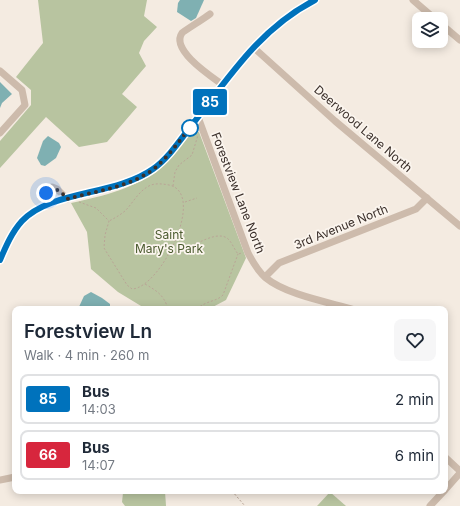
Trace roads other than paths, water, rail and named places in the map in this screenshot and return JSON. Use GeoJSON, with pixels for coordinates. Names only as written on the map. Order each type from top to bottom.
{"type":"FeatureCollection","features":[{"type":"Feature","properties":{"kind":"street"},"geometry":{"type":"LineString","coordinates":[[0,260],[9,240],[21,222],[33,212],[49,204],[122,184],[142,176],[166,158],[253,47],[283,19],[315,0]]}},
{"type":"Feature","properties":{"kind":"street"},"geometry":{"type":"LineString","coordinates":[[413,0],[427,12]]}},
{"type":"Feature","properties":{"kind":"street"},"geometry":{"type":"LineString","coordinates":[[210,14],[194,26],[185,30],[180,38],[180,42],[187,55],[194,62],[223,85]]}},
{"type":"Feature","properties":{"kind":"street"},"geometry":{"type":"LineString","coordinates":[[448,30],[460,40]]}},
{"type":"Feature","properties":{"kind":"street","name":"Deerwood Lane North"},"geometry":{"type":"LineString","coordinates":[[253,47],[335,121],[460,226]]}},
{"type":"Feature","properties":{"kind":"street"},"geometry":{"type":"LineString","coordinates":[[0,71],[22,90],[24,105],[0,133]]}},
{"type":"Feature","properties":{"kind":"street","name":"Forestview Lane North"},"geometry":{"type":"LineString","coordinates":[[198,117],[248,253],[254,264],[265,277],[284,289],[342,306]]}},
{"type":"Feature","properties":{"kind":"street"},"geometry":{"type":"LineString","coordinates":[[49,204],[47,191],[52,187],[57,189],[67,199]]}},
{"type":"Feature","properties":{"kind":"street","name":"3rd Avenue North"},"geometry":{"type":"LineString","coordinates":[[265,277],[279,263],[416,209],[427,198]]}},
{"type":"Feature","properties":{"kind":"street"},"geometry":{"type":"LineString","coordinates":[[448,460],[460,472],[448,486]]}},
{"type":"Feature","properties":{"kind":"street"},"geometry":{"type":"LineString","coordinates":[[0,480],[12,477]]}},
{"type":"Feature","properties":{"kind":"street"},"geometry":{"type":"LineString","coordinates":[[430,506],[440,494]]}},
{"type":"Feature","properties":{"kind":"water"},"geometry":{"type":"Polygon","coordinates":[[[180,0],[204,0],[196,18],[191,21],[177,12],[178,3],[180,0]]]}},
{"type":"Feature","properties":{"kind":"water"},"geometry":{"type":"Polygon","coordinates":[[[0,82],[12,94],[2,103],[0,108],[0,82]]]}},
{"type":"Feature","properties":{"kind":"water"},"geometry":{"type":"Polygon","coordinates":[[[48,136],[59,143],[61,147],[56,158],[45,166],[41,165],[37,158],[43,141],[48,136]]]}},
{"type":"Feature","properties":{"kind":"water"},"geometry":{"type":"Polygon","coordinates":[[[91,292],[102,298],[110,304],[110,306],[79,306],[84,296],[91,292]]]}},
{"type":"Feature","properties":{"kind":"park label","name":"Saint Mary's Park"},"geometry":{"type":"Point","coordinates":[169,242]}}]}
